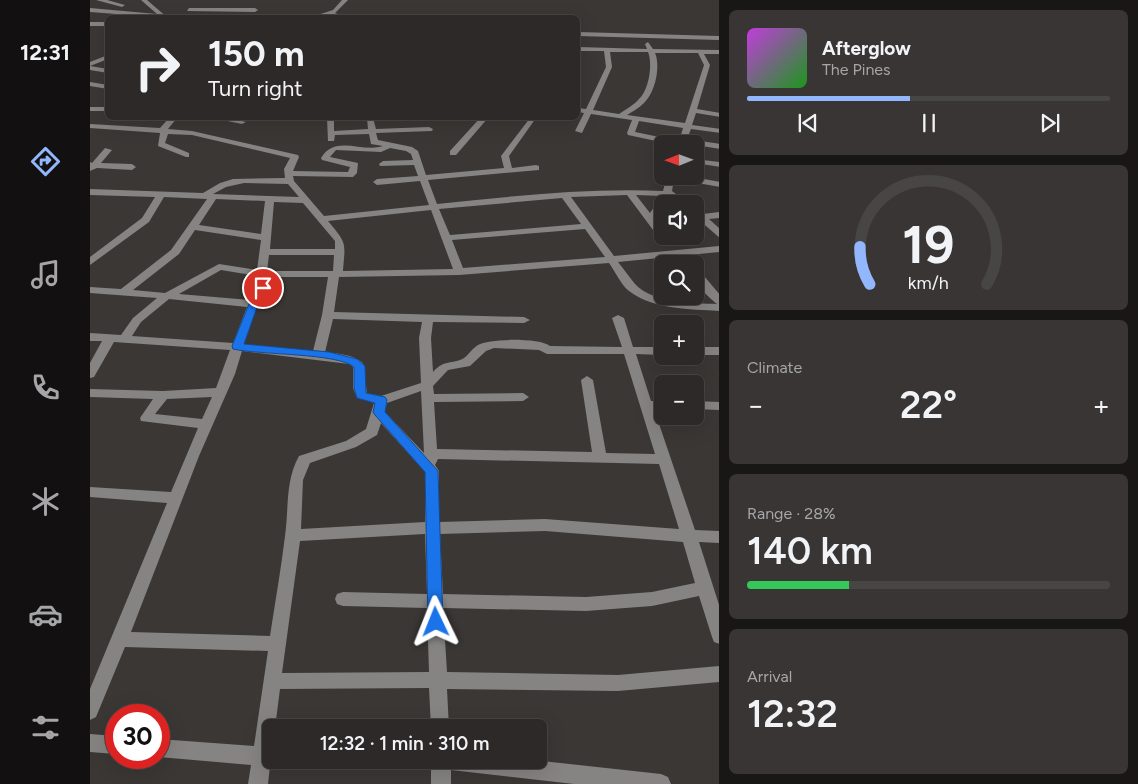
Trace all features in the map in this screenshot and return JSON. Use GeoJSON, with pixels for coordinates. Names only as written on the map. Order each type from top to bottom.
{"type":"FeatureCollection","features":[{"type":"Feature","properties":{"kind":"street"},"geometry":{"type":"LineString","coordinates":[[99,0],[122,5]]}},
{"type":"Feature","properties":{"kind":"street"},"geometry":{"type":"LineString","coordinates":[[144,0],[162,15]]}},
{"type":"Feature","properties":{"kind":"street"},"geometry":{"type":"LineString","coordinates":[[322,15],[335,11],[345,0]]}},
{"type":"Feature","properties":{"kind":"street"},"geometry":{"type":"LineString","coordinates":[[90,10],[146,15]]}},
{"type":"Feature","properties":{"kind":"street"},"geometry":{"type":"LineString","coordinates":[[189,10],[255,10]]}},
{"type":"Feature","properties":{"kind":"street"},"geometry":{"type":"LineString","coordinates":[[214,15],[217,10]]}},
{"type":"Feature","properties":{"kind":"street"},"geometry":{"type":"LineString","coordinates":[[329,13],[336,15]]}},
{"type":"Feature","properties":{"kind":"street"},"geometry":{"type":"LineString","coordinates":[[90,24],[105,24]]}},
{"type":"Feature","properties":{"kind":"street"},"geometry":{"type":"LineString","coordinates":[[580,34],[719,38]]}},
{"type":"Feature","properties":{"kind":"street"},"geometry":{"type":"LineString","coordinates":[[621,116],[642,101],[648,92],[654,58],[645,36]]}},
{"type":"Feature","properties":{"kind":"street"},"geometry":{"type":"LineString","coordinates":[[580,49],[719,52]]}},
{"type":"Feature","properties":{"kind":"street"},"geometry":{"type":"LineString","coordinates":[[579,131],[589,112],[593,97],[609,67],[607,50]]}},
{"type":"Feature","properties":{"kind":"street"},"geometry":{"type":"LineString","coordinates":[[685,135],[707,65],[700,52]]}},
{"type":"Feature","properties":{"kind":"street"},"geometry":{"type":"LineString","coordinates":[[90,66],[105,58]]}},
{"type":"Feature","properties":{"kind":"street"},"geometry":{"type":"LineString","coordinates":[[90,66],[105,70]]}},
{"type":"Feature","properties":{"kind":"street"},"geometry":{"type":"LineString","coordinates":[[90,84],[105,86]]}},
{"type":"Feature","properties":{"kind":"street"},"geometry":{"type":"LineString","coordinates":[[90,109],[105,109]]}},
{"type":"Feature","properties":{"kind":"street"},"geometry":{"type":"LineString","coordinates":[[580,110],[719,131]]}},
{"type":"Feature","properties":{"kind":"street"},"geometry":{"type":"LineString","coordinates":[[693,110],[719,115]]}},
{"type":"Feature","properties":{"kind":"street"},"geometry":{"type":"LineString","coordinates":[[636,119],[631,133],[654,138]]}},
{"type":"Feature","properties":{"kind":"street"},"geometry":{"type":"LineString","coordinates":[[172,120],[164,130],[161,144],[186,155]]}},
{"type":"Feature","properties":{"kind":"street"},"geometry":{"type":"LineString","coordinates":[[230,120],[242,122]]}},
{"type":"Feature","properties":{"kind":"street"},"geometry":{"type":"LineString","coordinates":[[123,293],[175,252],[194,227],[211,190],[225,182],[289,177],[343,176],[353,173],[355,165],[325,158],[331,149],[330,120]]}},
{"type":"Feature","properties":{"kind":"street"},"geometry":{"type":"LineString","coordinates":[[370,120],[374,142],[414,151],[459,272]]}},
{"type":"Feature","properties":{"kind":"street"},"geometry":{"type":"LineString","coordinates":[[453,153],[482,120]]}},
{"type":"Feature","properties":{"kind":"street"},"geometry":{"type":"LineString","coordinates":[[509,170],[505,156],[532,120]]}},
{"type":"Feature","properties":{"kind":"street"},"geometry":{"type":"LineString","coordinates":[[90,126],[192,133],[294,156],[295,159],[290,165],[289,177],[340,241],[341,252],[318,355]]}},
{"type":"Feature","properties":{"kind":"street"},"geometry":{"type":"LineString","coordinates":[[330,132],[429,129]]}},
{"type":"Feature","properties":{"kind":"street"},"geometry":{"type":"LineString","coordinates":[[704,145],[719,147]]}},
{"type":"Feature","properties":{"kind":"street"},"geometry":{"type":"LineString","coordinates":[[331,149],[381,150],[388,146]]}},
{"type":"Feature","properties":{"kind":"street"},"geometry":{"type":"LineString","coordinates":[[91,167],[108,150]]}},
{"type":"Feature","properties":{"kind":"street"},"geometry":{"type":"LineString","coordinates":[[382,164],[417,162]]}},
{"type":"Feature","properties":{"kind":"street"},"geometry":{"type":"LineString","coordinates":[[704,162],[719,165]]}},
{"type":"Feature","properties":{"kind":"street"},"geometry":{"type":"LineString","coordinates":[[91,167],[132,167]]}},
{"type":"Feature","properties":{"kind":"street"},"geometry":{"type":"LineString","coordinates":[[377,182],[536,168]]}},
{"type":"Feature","properties":{"kind":"street"},"geometry":{"type":"LineString","coordinates":[[244,199],[251,181]]}},
{"type":"Feature","properties":{"kind":"street"},"geometry":{"type":"LineString","coordinates":[[704,182],[719,185]]}},
{"type":"Feature","properties":{"kind":"street"},"geometry":{"type":"LineString","coordinates":[[651,220],[667,193],[669,185]]}},
{"type":"Feature","properties":{"kind":"street"},"geometry":{"type":"LineString","coordinates":[[90,192],[307,200]]}},
{"type":"Feature","properties":{"kind":"street"},"geometry":{"type":"LineString","coordinates":[[629,192],[654,224]]}},
{"type":"Feature","properties":{"kind":"street"},"geometry":{"type":"LineString","coordinates":[[322,219],[565,195],[629,192],[667,193],[670,195]]}},
{"type":"Feature","properties":{"kind":"street"},"geometry":{"type":"LineString","coordinates":[[565,195],[612,259],[627,284],[638,293],[652,299],[680,305],[719,308]]}},
{"type":"Feature","properties":{"kind":"street"},"geometry":{"type":"LineString","coordinates":[[90,262],[146,220],[160,196]]}},
{"type":"Feature","properties":{"kind":"street"},"geometry":{"type":"LineString","coordinates":[[90,711],[194,451],[222,392],[237,346],[254,304],[263,288],[262,274],[270,200]]}},
{"type":"Feature","properties":{"kind":"street"},"geometry":{"type":"LineString","coordinates":[[704,215],[719,215]]}},
{"type":"Feature","properties":{"kind":"street"},"geometry":{"type":"LineString","coordinates":[[704,221],[719,235]]}},
{"type":"Feature","properties":{"kind":"street"},"geometry":{"type":"LineString","coordinates":[[446,238],[588,226]]}},
{"type":"Feature","properties":{"kind":"street"},"geometry":{"type":"LineString","coordinates":[[194,227],[231,231],[266,238]]}},
{"type":"Feature","properties":{"kind":"street"},"geometry":{"type":"LineString","coordinates":[[670,245],[677,253]]}},
{"type":"Feature","properties":{"kind":"street"},"geometry":{"type":"LineString","coordinates":[[124,339],[137,320],[167,296],[219,267],[262,274],[459,272],[719,249]]}},
{"type":"Feature","properties":{"kind":"street"},"geometry":{"type":"LineString","coordinates":[[265,252],[341,252]]}},
{"type":"Feature","properties":{"kind":"street"},"geometry":{"type":"LineString","coordinates":[[704,285],[719,302]]}},
{"type":"Feature","properties":{"kind":"street"},"geometry":{"type":"LineString","coordinates":[[90,290],[254,304]]}},
{"type":"Feature","properties":{"kind":"street"},"geometry":{"type":"LineString","coordinates":[[328,315],[524,320]]}},
{"type":"Feature","properties":{"kind":"street"},"geometry":{"type":"LineString","coordinates":[[618,318],[719,637]]}},
{"type":"Feature","properties":{"kind":"street"},"geometry":{"type":"LineString","coordinates":[[428,319],[426,338],[427,392],[432,471],[432,528],[440,719]]}},
{"type":"Feature","properties":{"kind":"street"},"geometry":{"type":"LineString","coordinates":[[90,336],[237,346],[344,358],[357,364],[361,395],[380,406],[432,471]]}},
{"type":"Feature","properties":{"kind":"street"},"geometry":{"type":"LineString","coordinates":[[90,374],[110,338]]}},
{"type":"Feature","properties":{"kind":"street"},"geometry":{"type":"LineString","coordinates":[[427,392],[444,367],[466,363],[482,348],[493,344],[542,346],[547,350],[654,352]]}},
{"type":"Feature","properties":{"kind":"street"},"geometry":{"type":"LineString","coordinates":[[704,351],[719,351]]}},
{"type":"Feature","properties":{"kind":"street"},"geometry":{"type":"LineString","coordinates":[[587,380],[600,458]]}},
{"type":"Feature","properties":{"kind":"street"},"geometry":{"type":"LineString","coordinates":[[90,392],[162,395],[222,392]]}},
{"type":"Feature","properties":{"kind":"street"},"geometry":{"type":"LineString","coordinates":[[380,406],[427,392],[523,397]]}},
{"type":"Feature","properties":{"kind":"street"},"geometry":{"type":"LineString","coordinates":[[162,395],[146,418],[207,424]]}},
{"type":"Feature","properties":{"kind":"street"},"geometry":{"type":"LineString","coordinates":[[646,405],[654,405]]}},
{"type":"Feature","properties":{"kind":"street"},"geometry":{"type":"LineString","coordinates":[[704,405],[719,406]]}},
{"type":"Feature","properties":{"kind":"street"},"geometry":{"type":"LineString","coordinates":[[270,719],[273,681],[293,535],[296,480],[304,460],[351,444],[372,432],[380,406]]}},
{"type":"Feature","properties":{"kind":"street"},"geometry":{"type":"LineString","coordinates":[[431,454],[664,459]]}},
{"type":"Feature","properties":{"kind":"street"},"geometry":{"type":"LineString","coordinates":[[90,492],[176,498]]}},
{"type":"Feature","properties":{"kind":"street"},"geometry":{"type":"LineString","coordinates":[[293,535],[545,525],[719,537]]}},
{"type":"Feature","properties":{"kind":"street"},"geometry":{"type":"LineString","coordinates":[[343,599],[586,604],[652,599],[704,588]]}},
{"type":"Feature","properties":{"kind":"street"},"geometry":{"type":"LineString","coordinates":[[119,639],[278,644]]}},
{"type":"Feature","properties":{"kind":"street"},"geometry":{"type":"LineString","coordinates":[[273,681],[438,680],[618,684],[719,674]]}},
{"type":"Feature","properties":{"kind":"street"},"geometry":{"type":"LineString","coordinates":[[90,743],[105,744]]}},
{"type":"Feature","properties":{"kind":"street"},"geometry":{"type":"LineString","coordinates":[[170,749],[262,756]]}},
{"type":"Feature","properties":{"kind":"street"},"geometry":{"type":"LineString","coordinates":[[258,784],[263,769]]}},
{"type":"Feature","properties":{"kind":"street"},"geometry":{"type":"LineString","coordinates":[[441,769],[441,784]]}},
{"type":"Feature","properties":{"kind":"street"},"geometry":{"type":"LineString","coordinates":[[527,769],[660,784]]}},
{"type":"Feature","properties":{"kind":"route"},"geometry":{"type":"LineString","coordinates":[[263,288],[254,304],[237,346],[329,356],[353,361],[359,366],[359,388],[361,395],[381,400],[379,412],[432,471],[432,528],[436,622]]}}]}
